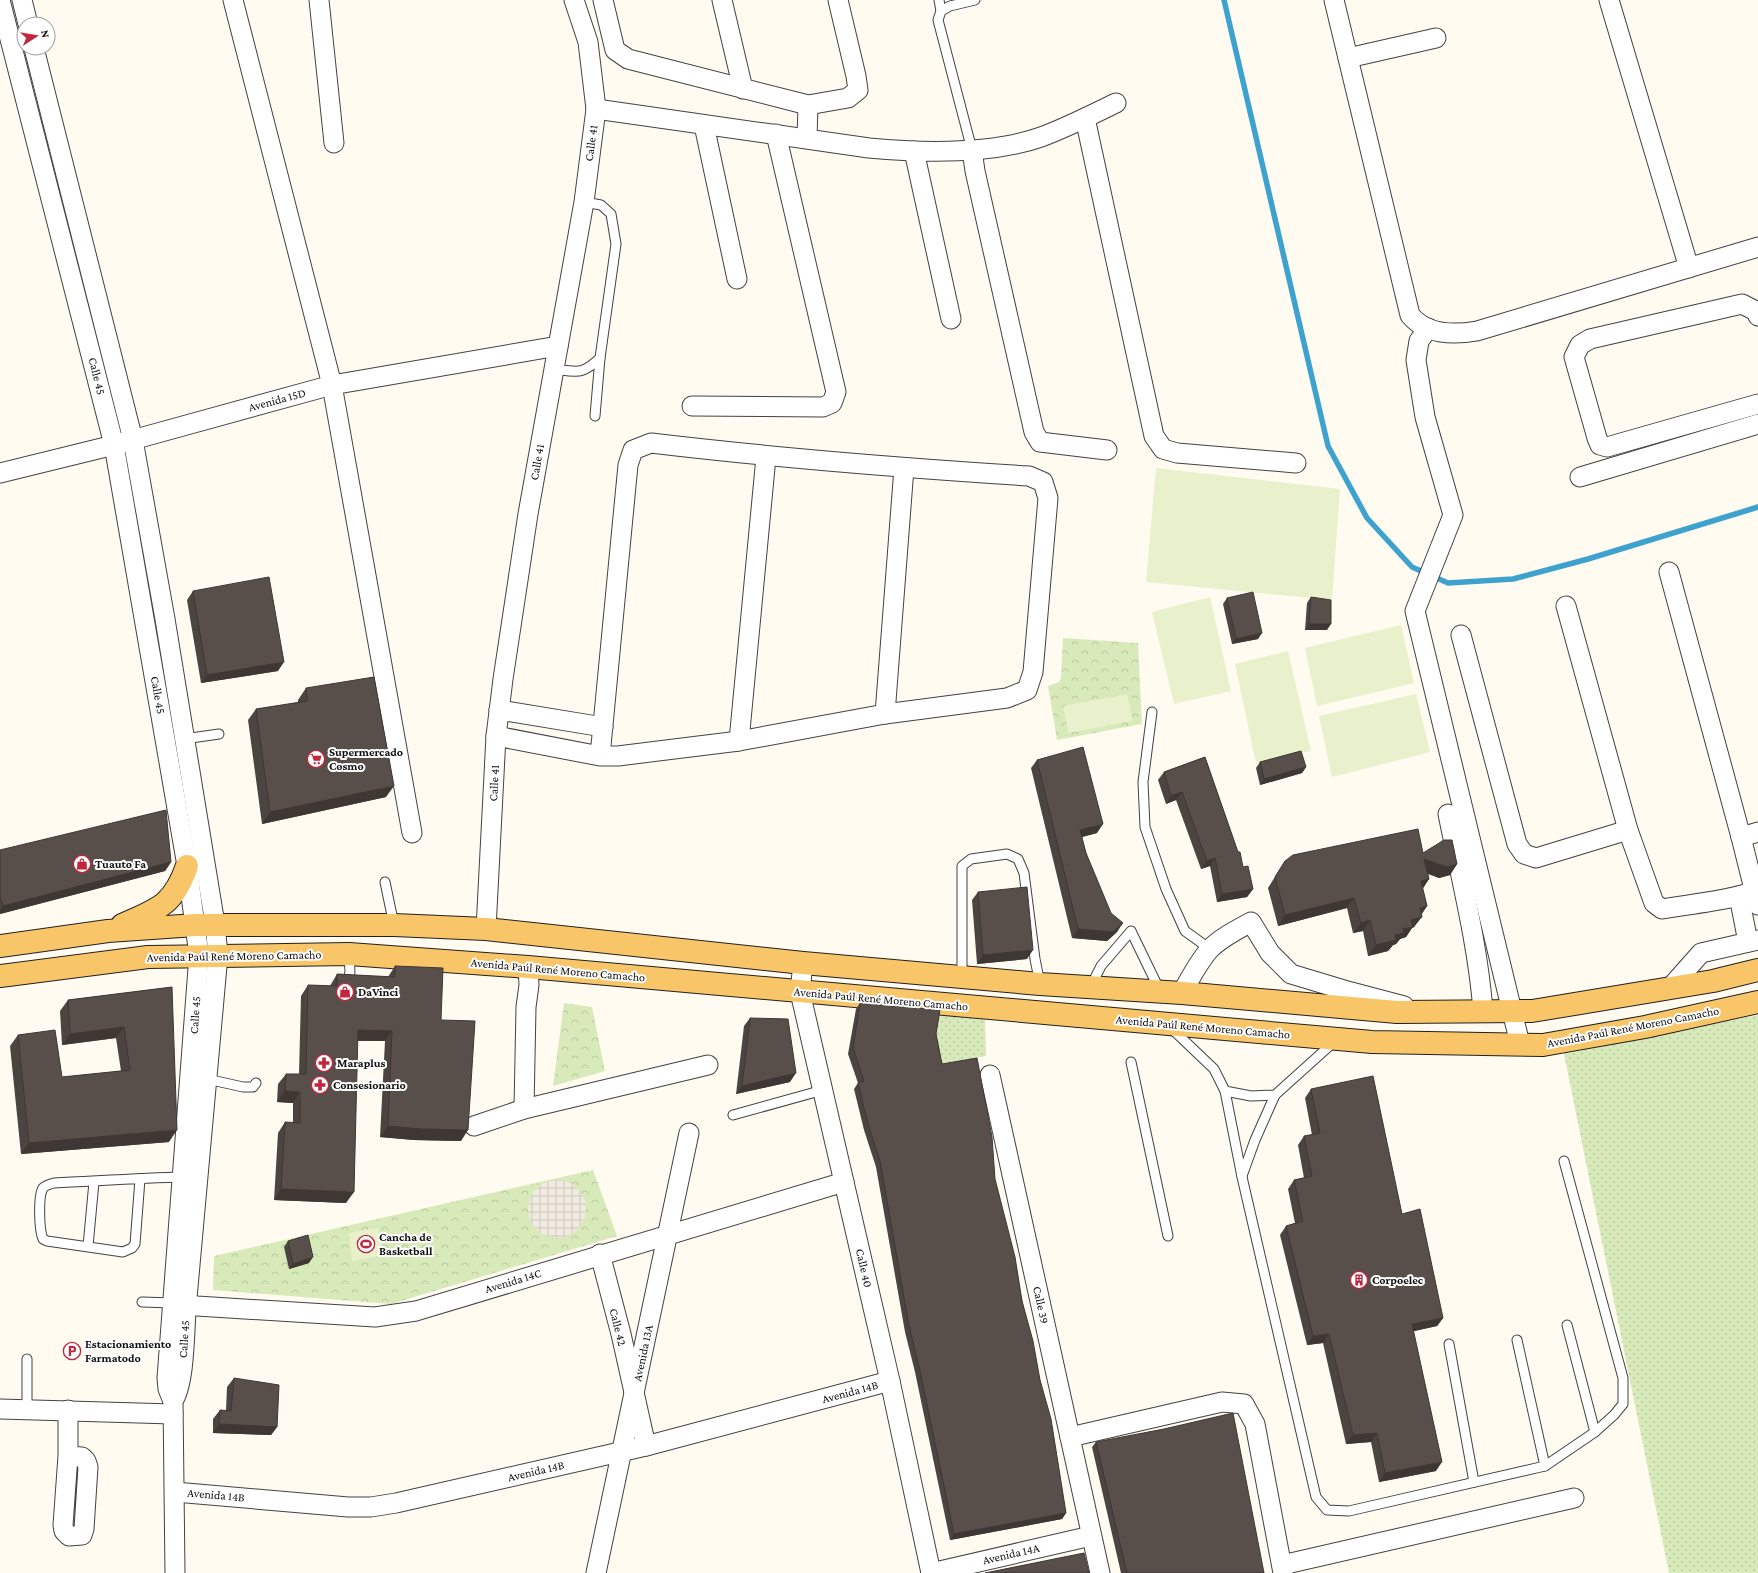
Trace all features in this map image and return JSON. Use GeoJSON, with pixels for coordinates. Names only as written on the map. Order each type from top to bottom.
{"type":"FeatureCollection","features":[{"type":"Feature","properties":{"kind":"main road"},"geometry":{"type":"LineString","coordinates":[[108,931],[160,908],[173,895],[181,883],[187,866]]}},
{"type":"Feature","properties":{"kind":"main road"},"geometry":{"type":"LineString","coordinates":[[0,946],[108,931],[206,924],[394,925],[486,929],[803,963],[1040,984],[1182,993],[1396,1012],[1532,1010],[1714,981],[1758,970]]}},
{"type":"Feature","properties":{"kind":"main road","name":"Avenida Paúl René Moreno Camacho"},"geometry":{"type":"LineString","coordinates":[[0,976],[148,957],[349,954],[528,967],[1372,1042],[1543,1045],[1644,1027],[1758,1002]]}},
{"type":"Feature","properties":{"kind":"street","name":"Calle 45"},"geometry":{"type":"LineString","coordinates":[[0,0],[114,445],[187,866],[206,924]]}},
{"type":"Feature","properties":{"kind":"street"},"geometry":{"type":"LineString","coordinates":[[22,0],[26,16]]}},
{"type":"Feature","properties":{"kind":"street"},"geometry":{"type":"LineString","coordinates":[[233,0],[332,385],[412,833]]}},
{"type":"Feature","properties":{"kind":"street"},"geometry":{"type":"LineString","coordinates":[[318,0],[334,143]]}},
{"type":"Feature","properties":{"kind":"street","name":"Calle 41"},"geometry":{"type":"LineString","coordinates":[[486,929],[496,736],[499,710],[528,514],[584,202],[596,109],[588,42],[574,0]]}},
{"type":"Feature","properties":{"kind":"street"},"geometry":{"type":"LineString","coordinates":[[603,0],[615,50],[628,59],[808,105],[848,98],[858,90],[838,0]]}},
{"type":"Feature","properties":{"kind":"street"},"geometry":{"type":"LineString","coordinates":[[722,0],[743,89]]}},
{"type":"Feature","properties":{"kind":"street"},"geometry":{"type":"LineString","coordinates":[[1334,0],[1410,315],[1415,321],[1428,328],[1447,333],[1457,334],[1477,331],[1758,247]]}},
{"type":"Feature","properties":{"kind":"street"},"geometry":{"type":"LineString","coordinates":[[1609,0],[1689,268]]}},
{"type":"Feature","properties":{"kind":"street"},"geometry":{"type":"LineString","coordinates":[[1348,58],[1436,38]]}},
{"type":"Feature","properties":{"kind":"street","name":"Calle 45"},"geometry":{"type":"LineString","coordinates":[[36,56],[133,440],[184,739],[206,924],[209,955],[207,1079],[180,1304]]}},
{"type":"Feature","properties":{"kind":"street"},"geometry":{"type":"LineString","coordinates":[[596,109],[869,148],[914,151],[972,150],[1004,146],[1040,138],[1116,104]]}},
{"type":"Feature","properties":{"kind":"street"},"geometry":{"type":"LineString","coordinates":[[807,138],[808,105]]}},
{"type":"Feature","properties":{"kind":"street"},"geometry":{"type":"LineString","coordinates":[[1085,118],[1154,436],[1163,449],[1177,453],[1296,463]]}},
{"type":"Feature","properties":{"kind":"street"},"geometry":{"type":"LineString","coordinates":[[704,124],[737,279]]}},
{"type":"Feature","properties":{"kind":"street"},"geometry":{"type":"LineString","coordinates":[[692,406],[823,407],[832,403],[836,392],[776,134]]}},
{"type":"Feature","properties":{"kind":"street"},"geometry":{"type":"LineString","coordinates":[[972,150],[975,171],[1034,432],[1040,442],[1107,450]]}},
{"type":"Feature","properties":{"kind":"street"},"geometry":{"type":"LineString","coordinates":[[914,151],[952,319]]}},
{"type":"Feature","properties":{"kind":"street"},"geometry":{"type":"LineString","coordinates":[[1758,316],[1756,311],[1742,304],[1590,339],[1580,345],[1574,357],[1597,438],[1600,445],[1607,447],[1758,404]]}},
{"type":"Feature","properties":{"kind":"street"},"geometry":{"type":"LineString","coordinates":[[1428,328],[1420,341],[1416,360],[1425,417],[1453,515],[1415,611],[1520,1044]]}},
{"type":"Feature","properties":{"kind":"street","name":"Avenida 15D"},"geometry":{"type":"LineString","coordinates":[[0,473],[133,440],[332,385],[558,346]]}},
{"type":"Feature","properties":{"kind":"street"},"geometry":{"type":"LineString","coordinates":[[1580,477],[1758,424]]}},
{"type":"Feature","properties":{"kind":"street"},"geometry":{"type":"LineString","coordinates":[[496,736],[600,756],[618,756],[739,741],[885,714],[1007,698],[1027,690],[1033,672],[1048,498],[1043,482],[1029,476],[766,457],[651,443],[633,450],[628,465],[600,756]]}},
{"type":"Feature","properties":{"kind":"street"},"geometry":{"type":"LineString","coordinates":[[739,741],[766,457]]}},
{"type":"Feature","properties":{"kind":"street"},"geometry":{"type":"LineString","coordinates":[[885,714],[904,468]]}},
{"type":"Feature","properties":{"kind":"street"},"geometry":{"type":"LineString","coordinates":[[1669,572],[1750,835],[1753,895],[1753,941],[1701,953],[1670,988]]}},
{"type":"Feature","properties":{"kind":"street"},"geometry":{"type":"LineString","coordinates":[[1566,606],[1628,830],[1647,887],[1654,903],[1662,909],[1753,895]]}},
{"type":"Feature","properties":{"kind":"street"},"geometry":{"type":"LineString","coordinates":[[1461,635],[1517,844],[1524,854],[1536,858],[1628,830]]}},
{"type":"Feature","properties":{"kind":"street"},"geometry":{"type":"LineString","coordinates":[[499,710],[603,728]]}},
{"type":"Feature","properties":{"kind":"street"},"geometry":{"type":"LineString","coordinates":[[1448,814],[1470,921],[1482,987],[1484,1011]]}},
{"type":"Feature","properties":{"kind":"street"},"geometry":{"type":"LineString","coordinates":[[1182,993],[1199,964],[1210,949],[1224,938],[1251,922],[1270,953],[1291,974],[1427,1012]]}},
{"type":"Feature","properties":{"kind":"street","name":"Calle 45"},"geometry":{"type":"LineString","coordinates":[[175,1573],[173,1408],[181,1380],[180,1304],[182,1177],[209,955]]}},
{"type":"Feature","properties":{"kind":"street","name":"Calle 40"},"geometry":{"type":"LineString","coordinates":[[803,963],[800,992],[890,1381],[931,1573]]}},
{"type":"Feature","properties":{"kind":"street"},"geometry":{"type":"LineString","coordinates":[[524,1109],[526,1006],[529,985],[528,967]]}},
{"type":"Feature","properties":{"kind":"street"},"geometry":{"type":"LineString","coordinates":[[474,1126],[524,1109],[708,1065]]}},
{"type":"Feature","properties":{"kind":"street","name":"Calle 39"},"geometry":{"type":"LineString","coordinates":[[990,1075],[1100,1573]]}},
{"type":"Feature","properties":{"kind":"street","name":"Avenida 13A"},"geometry":{"type":"LineString","coordinates":[[596,1573],[689,1133]]}},
{"type":"Feature","properties":{"kind":"street","name":"Avenida 14C"},"geometry":{"type":"LineString","coordinates":[[180,1304],[375,1317],[396,1315],[416,1311],[600,1254],[844,1182]]}},
{"type":"Feature","properties":{"kind":"street","name":"Calle 42"},"geometry":{"type":"LineString","coordinates":[[600,1254],[621,1334],[646,1446]]}},
{"type":"Feature","properties":{"kind":"street","name":"Avenida 14B"},"geometry":{"type":"LineString","coordinates":[[175,1492],[348,1507],[370,1507],[404,1501],[646,1446],[890,1381]]}},
{"type":"Feature","properties":{"kind":"street"},"geometry":{"type":"LineString","coordinates":[[1070,1437],[1222,1402],[1244,1404],[1255,1424],[1282,1569],[1574,1498]]}},
{"type":"Feature","properties":{"kind":"street"},"geometry":{"type":"LineString","coordinates":[[0,1408],[68,1410],[173,1408]]}},
{"type":"Feature","properties":{"kind":"street"},"geometry":{"type":"LineString","coordinates":[[68,1410],[68,1456]]}},
{"type":"Feature","properties":{"kind":"street","name":"Avenida 14A"},"geometry":{"type":"LineString","coordinates":[[931,1573],[1091,1536]]}},
{"type":"Feature","properties":{"kind":"lane"},"geometry":{"type":"LineString","coordinates":[[939,0],[942,11]]}},
{"type":"Feature","properties":{"kind":"lane"},"geometry":{"type":"LineString","coordinates":[[972,150],[938,20],[942,11],[950,6],[975,0]]}},
{"type":"Feature","properties":{"kind":"lane"},"geometry":{"type":"LineString","coordinates":[[584,202],[601,205],[610,214],[616,244],[600,358],[595,416]]}},
{"type":"Feature","properties":{"kind":"lane"},"geometry":{"type":"LineString","coordinates":[[554,369],[576,372],[589,368],[600,358]]}},
{"type":"Feature","properties":{"kind":"lane"},"geometry":{"type":"LineString","coordinates":[[1152,712],[1143,782],[1145,827],[1166,889],[1186,932],[1210,949]]}},
{"type":"Feature","properties":{"kind":"lane"},"geometry":{"type":"LineString","coordinates":[[184,739],[219,734]]}},
{"type":"Feature","properties":{"kind":"lane"},"geometry":{"type":"LineString","coordinates":[[962,976],[962,866],[971,860],[1007,854],[1018,860],[1024,873],[1035,959],[1040,984]]}},
{"type":"Feature","properties":{"kind":"lane"},"geometry":{"type":"LineString","coordinates":[[385,882],[394,925]]}},
{"type":"Feature","properties":{"kind":"lane"},"geometry":{"type":"LineString","coordinates":[[1091,987],[1101,966],[1109,955],[1132,931],[1160,992]]}},
{"type":"Feature","properties":{"kind":"lane"},"geometry":{"type":"LineString","coordinates":[[348,981],[350,972],[349,954]]}},
{"type":"Feature","properties":{"kind":"lane"},"geometry":{"type":"LineString","coordinates":[[1167,1024],[1214,1069],[1225,1091],[1242,1177],[1316,1496],[1327,1510],[1349,1511],[1545,1466],[1595,1432],[1614,1415],[1622,1404],[1623,1378],[1564,1161]]}},
{"type":"Feature","properties":{"kind":"lane"},"geometry":{"type":"LineString","coordinates":[[1242,1177],[1255,1140],[1274,1095],[1337,1039]]}},
{"type":"Feature","properties":{"kind":"lane"},"geometry":{"type":"LineString","coordinates":[[1131,1062],[1168,1236]]}},
{"type":"Feature","properties":{"kind":"lane"},"geometry":{"type":"LineString","coordinates":[[207,1079],[243,1087],[253,1087],[256,1083]]}},
{"type":"Feature","properties":{"kind":"lane"},"geometry":{"type":"LineString","coordinates":[[733,1115],[823,1090]]}},
{"type":"Feature","properties":{"kind":"lane"},"geometry":{"type":"LineString","coordinates":[[1225,1091],[1251,1096],[1274,1095]]}},
{"type":"Feature","properties":{"kind":"lane"},"geometry":{"type":"LineString","coordinates":[[140,1179],[135,1244],[132,1248],[123,1252],[42,1239],[40,1229],[41,1193],[44,1188],[54,1183],[182,1177]]}},
{"type":"Feature","properties":{"kind":"lane"},"geometry":{"type":"LineString","coordinates":[[88,1246],[94,1182]]}},
{"type":"Feature","properties":{"kind":"lane"},"geometry":{"type":"LineString","coordinates":[[142,1302],[180,1304]]}},
{"type":"Feature","properties":{"kind":"lane"},"geometry":{"type":"LineString","coordinates":[[1567,1325],[1595,1432]]}},
{"type":"Feature","properties":{"kind":"lane"},"geometry":{"type":"LineString","coordinates":[[1517,1340],[1545,1466]]}},
{"type":"Feature","properties":{"kind":"lane"},"geometry":{"type":"LineString","coordinates":[[1448,1344],[1474,1482]]}},
{"type":"Feature","properties":{"kind":"lane"},"geometry":{"type":"LineString","coordinates":[[27,1359],[27,1409]]}},
{"type":"Feature","properties":{"kind":"green space"},"geometry":{"type":"Polygon","coordinates":[[[1156,468],[1340,489],[1332,600],[1146,582],[1156,468]]]}},
{"type":"Feature","properties":{"kind":"green space"},"geometry":{"type":"Polygon","coordinates":[[[1210,597],[1231,691],[1174,704],[1152,612],[1210,597]]]}},
{"type":"Feature","properties":{"kind":"green space"},"geometry":{"type":"Polygon","coordinates":[[[1401,625],[1414,683],[1317,706],[1305,648],[1401,625]]]}},
{"type":"Feature","properties":{"kind":"green space"},"geometry":{"type":"Polygon","coordinates":[[[1063,638],[1138,643],[1142,724],[1057,740],[1048,686],[1059,682],[1061,678],[1063,638]]]}},
{"type":"Feature","properties":{"kind":"green space"},"geometry":{"type":"Polygon","coordinates":[[[1288,651],[1311,751],[1256,763],[1235,664],[1288,651]]]}},
{"type":"Feature","properties":{"kind":"green space"},"geometry":{"type":"Polygon","coordinates":[[[1127,694],[1133,721],[1068,733],[1063,706],[1127,694]]]}},
{"type":"Feature","properties":{"kind":"green space"},"geometry":{"type":"Polygon","coordinates":[[[1416,694],[1430,752],[1332,777],[1319,716],[1416,694]]]}},
{"type":"Feature","properties":{"kind":"green space"},"geometry":{"type":"Polygon","coordinates":[[[564,1003],[592,1007],[605,1071],[553,1086],[564,1003]]]}},
{"type":"Feature","properties":{"kind":"green space"},"geometry":{"type":"Polygon","coordinates":[[[937,1015],[985,1018],[986,1056],[939,1065],[933,1044],[937,1015]]]}},
{"type":"Feature","properties":{"kind":"green space"},"geometry":{"type":"Polygon","coordinates":[[[1758,1015],[1758,1573],[1669,1573],[1564,1054],[1758,1015]]]}},
{"type":"Feature","properties":{"kind":"green space"},"geometry":{"type":"Polygon","coordinates":[[[593,1170],[617,1236],[391,1304],[213,1290],[214,1256],[593,1170]]]}},
{"type":"Feature","properties":{"kind":"green space","name":"Cancha de Basketball"},"geometry":{"type":"Polygon","coordinates":[[[378,1228],[383,1255],[352,1261],[349,1233],[378,1228]]]}},
{"type":"Feature","properties":{"kind":"shaded area"},"geometry":{"type":"Polygon","coordinates":[[[551,1180],[563,1180],[578,1188],[586,1203],[586,1215],[578,1230],[563,1238],[551,1238],[536,1230],[528,1215],[528,1203],[536,1188],[551,1180]]]}},
{"type":"Feature","properties":{"kind":"building"},"geometry":{"type":"Polygon","coordinates":[[[269,577],[284,662],[207,675],[193,591],[269,577]]]}},
{"type":"Feature","properties":{"kind":"building"},"geometry":{"type":"Polygon","coordinates":[[[1253,592],[1262,633],[1236,639],[1227,598],[1253,592]]]}},
{"type":"Feature","properties":{"kind":"building"},"geometry":{"type":"Polygon","coordinates":[[[1311,597],[1331,600],[1331,624],[1309,624],[1311,597]]]}},
{"type":"Feature","properties":{"kind":"building","name":"Supermercado Cosmo"},"geometry":{"type":"Polygon","coordinates":[[[374,677],[394,786],[270,812],[256,709],[307,701],[306,688],[374,677]]]}},
{"type":"Feature","properties":{"kind":"building"},"geometry":{"type":"Polygon","coordinates":[[[1083,747],[1103,824],[1080,830],[1086,853],[1111,913],[1123,923],[1113,932],[1078,929],[1037,760],[1083,747]]]}},
{"type":"Feature","properties":{"kind":"building"},"geometry":{"type":"Polygon","coordinates":[[[1301,751],[1306,767],[1264,779],[1260,762],[1301,751]]]}},
{"type":"Feature","properties":{"kind":"building"},"geometry":{"type":"Polygon","coordinates":[[[1205,757],[1238,852],[1240,852],[1243,867],[1248,866],[1253,889],[1222,894],[1215,858],[1207,861],[1182,792],[1171,796],[1164,772],[1205,757]]]}},
{"type":"Feature","properties":{"kind":"building","name":"Tuauto Fa"},"geometry":{"type":"Polygon","coordinates":[[[166,810],[171,862],[3,906],[0,896],[0,850],[166,810]]]}},
{"type":"Feature","properties":{"kind":"building"},"geometry":{"type":"Polygon","coordinates":[[[1418,829],[1423,853],[1444,840],[1452,840],[1457,864],[1447,867],[1424,859],[1429,879],[1421,881],[1427,906],[1420,908],[1422,917],[1411,920],[1413,927],[1403,929],[1404,933],[1395,935],[1396,940],[1376,945],[1370,920],[1361,923],[1354,898],[1285,915],[1275,877],[1285,861],[1293,855],[1418,829]]]}},
{"type":"Feature","properties":{"kind":"building"},"geometry":{"type":"Polygon","coordinates":[[[1027,887],[1033,950],[983,955],[978,892],[1027,887]]]}},
{"type":"Feature","properties":{"kind":"building"},"geometry":{"type":"Polygon","coordinates":[[[395,966],[443,968],[441,1020],[475,1021],[468,1130],[421,1129],[388,1126],[392,1031],[358,1030],[354,1192],[281,1189],[285,1122],[300,1123],[300,1092],[285,1091],[286,1074],[306,1074],[308,985],[337,986],[337,974],[395,977],[395,966]]]}},
{"type":"Feature","properties":{"kind":"building"},"geometry":{"type":"Polygon","coordinates":[[[172,987],[177,1130],[29,1143],[18,1035],[55,1030],[62,1077],[130,1070],[124,1027],[70,1034],[68,1000],[172,987]]]}},
{"type":"Feature","properties":{"kind":"building"},"geometry":{"type":"Polygon","coordinates":[[[860,1003],[940,1010],[936,1034],[942,1064],[977,1058],[992,1137],[995,1179],[1015,1257],[1022,1301],[1033,1341],[1040,1380],[1051,1419],[1066,1513],[954,1534],[919,1366],[909,1326],[880,1161],[868,1124],[858,1083],[864,1081],[853,1048],[860,1003]]]}},
{"type":"Feature","properties":{"kind":"building"},"geometry":{"type":"Polygon","coordinates":[[[750,1018],[788,1019],[796,1073],[742,1086],[750,1018]]]}},
{"type":"Feature","properties":{"kind":"building","name":"Corpoelec"},"geometry":{"type":"Polygon","coordinates":[[[1373,1076],[1402,1214],[1420,1209],[1443,1318],[1412,1324],[1442,1462],[1385,1473],[1377,1433],[1353,1435],[1329,1334],[1313,1336],[1286,1226],[1303,1221],[1294,1180],[1312,1176],[1304,1136],[1320,1133],[1311,1089],[1373,1076]]]}},
{"type":"Feature","properties":{"kind":"building"},"geometry":{"type":"Polygon","coordinates":[[[308,1235],[313,1257],[293,1264],[288,1241],[308,1235]]]}},
{"type":"Feature","properties":{"kind":"building"},"geometry":{"type":"Polygon","coordinates":[[[234,1378],[279,1385],[277,1427],[219,1424],[220,1410],[231,1411],[234,1378]]]}},
{"type":"Feature","properties":{"kind":"building"},"geometry":{"type":"Polygon","coordinates":[[[1233,1413],[1264,1573],[1127,1573],[1096,1442],[1164,1429],[1233,1413]]]}},
{"type":"Feature","properties":{"kind":"building"},"geometry":{"type":"Polygon","coordinates":[[[1084,1553],[1089,1573],[985,1573],[1084,1553]]]}},
{"type":"Feature","properties":{"kind":"waterway"},"geometry":{"type":"LineString","coordinates":[[1224,0],[1328,446],[1367,518],[1412,567],[1448,583],[1513,579],[1588,559],[1758,507]]}},
{"type":"Feature","properties":{"kind":"place","name":"Supermercado Cosmo"},"geometry":{"type":"Point","coordinates":[316,759]}},
{"type":"Feature","properties":{"kind":"place","name":"Tuauto Fa"},"geometry":{"type":"Point","coordinates":[82,864]}},
{"type":"Feature","properties":{"kind":"place","name":"DaVinci"},"geometry":{"type":"Point","coordinates":[345,992]}},
{"type":"Feature","properties":{"kind":"place","name":"Maraplus"},"geometry":{"type":"Point","coordinates":[324,1063]}},
{"type":"Feature","properties":{"kind":"place","name":"Consesionario"},"geometry":{"type":"Point","coordinates":[320,1085]}},
{"type":"Feature","properties":{"kind":"place","name":"Cancha de Basketball"},"geometry":{"type":"Point","coordinates":[366,1244]}},
{"type":"Feature","properties":{"kind":"place","name":"Corpoelec"},"geometry":{"type":"Point","coordinates":[1359,1280]}},
{"type":"Feature","properties":{"kind":"place","name":"Estacionamiento Farmatodo"},"geometry":{"type":"Point","coordinates":[72,1351]}}]}
